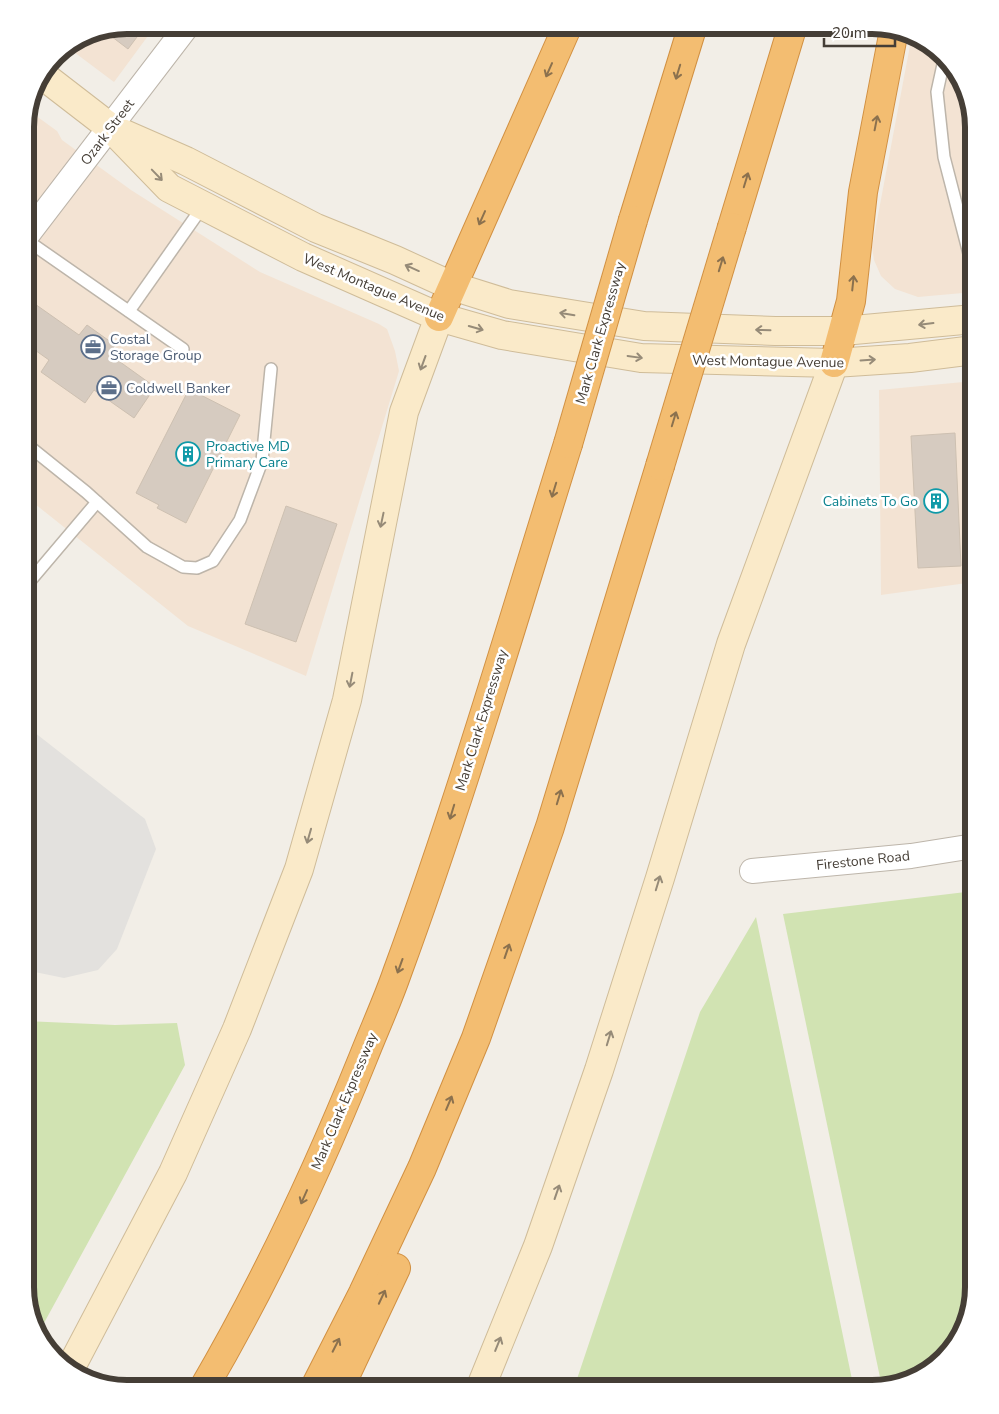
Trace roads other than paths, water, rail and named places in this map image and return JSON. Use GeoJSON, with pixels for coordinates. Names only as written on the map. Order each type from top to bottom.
{"type":"FeatureCollection","features":[{"type":"Feature","properties":{"kind":"highway"},"geometry":{"type":"LineString","coordinates":[[439,317],[564,34]]}},
{"type":"Feature","properties":{"kind":"highway","name":"Mark Clark Expressway"},"geometry":{"type":"LineString","coordinates":[[208,1380],[257,1292],[298,1209],[334,1128],[396,976],[436,864],[568,444],[633,220],[690,34]]}},
{"type":"Feature","properties":{"kind":"highway"},"geometry":{"type":"LineString","coordinates":[[319,1380],[363,1293],[422,1168],[476,1038],[550,827],[790,34]]}},
{"type":"Feature","properties":{"kind":"highway"},"geometry":{"type":"LineString","coordinates":[[834,363],[851,301],[863,192],[893,37]]}},
{"type":"Feature","properties":{"kind":"highway"},"geometry":{"type":"LineString","coordinates":[[344,1380],[408,1240],[438,1129]]}},
{"type":"Feature","properties":{"kind":"main road","name":"West Montague Avenue"},"geometry":{"type":"LineString","coordinates":[[47,79],[111,128],[169,188],[303,257],[439,317],[502,335],[642,358],[834,363],[910,358],[965,351]]}},
{"type":"Feature","properties":{"kind":"main road","name":"West Montague Avenue"},"geometry":{"type":"LineString","coordinates":[[111,128],[186,161],[316,228],[395,260],[452,286],[509,304],[644,326],[775,331],[843,331],[965,319]]}},
{"type":"Feature","properties":{"kind":"main road"},"geometry":{"type":"LineString","coordinates":[[73,1363],[174,1173],[237,1029],[300,869],[347,700],[404,412],[439,317]]}},
{"type":"Feature","properties":{"kind":"main road"},"geometry":{"type":"LineString","coordinates":[[484,1380],[538,1246],[599,1070],[731,644],[834,363]]}},
{"type":"Feature","properties":{"kind":"street","name":"Ozark Street"},"geometry":{"type":"LineString","coordinates":[[34,227],[181,34]]}},
{"type":"Feature","properties":{"kind":"street","name":"Firestone Road"},"geometry":{"type":"LineString","coordinates":[[752,871],[911,856],[965,847]]}},
{"type":"Feature","properties":{"kind":"lane"},"geometry":{"type":"LineString","coordinates":[[943,66],[937,92],[944,157],[965,238]]}},
{"type":"Feature","properties":{"kind":"lane"},"geometry":{"type":"LineString","coordinates":[[129,311],[203,206]]}},
{"type":"Feature","properties":{"kind":"lane"},"geometry":{"type":"LineString","coordinates":[[34,245],[184,349]]}},
{"type":"Feature","properties":{"kind":"lane"},"geometry":{"type":"LineString","coordinates":[[34,450],[97,502],[147,547],[183,567],[197,568],[213,561],[240,520],[262,460],[271,369]]}},
{"type":"Feature","properties":{"kind":"lane"},"geometry":{"type":"LineString","coordinates":[[34,576],[97,502]]}},
{"type":"Feature","properties":{"kind":"place","name":"Costal Storage Group"},"geometry":{"type":"Point","coordinates":[93,347]}},
{"type":"Feature","properties":{"kind":"place","name":"Coldwell Banker"},"geometry":{"type":"Point","coordinates":[109,388]}},
{"type":"Feature","properties":{"kind":"place","name":"Proactive MD Primary Care"},"geometry":{"type":"Point","coordinates":[188,454]}},
{"type":"Feature","properties":{"kind":"place","name":"Cabinets To Go"},"geometry":{"type":"Point","coordinates":[936,501]}}]}
